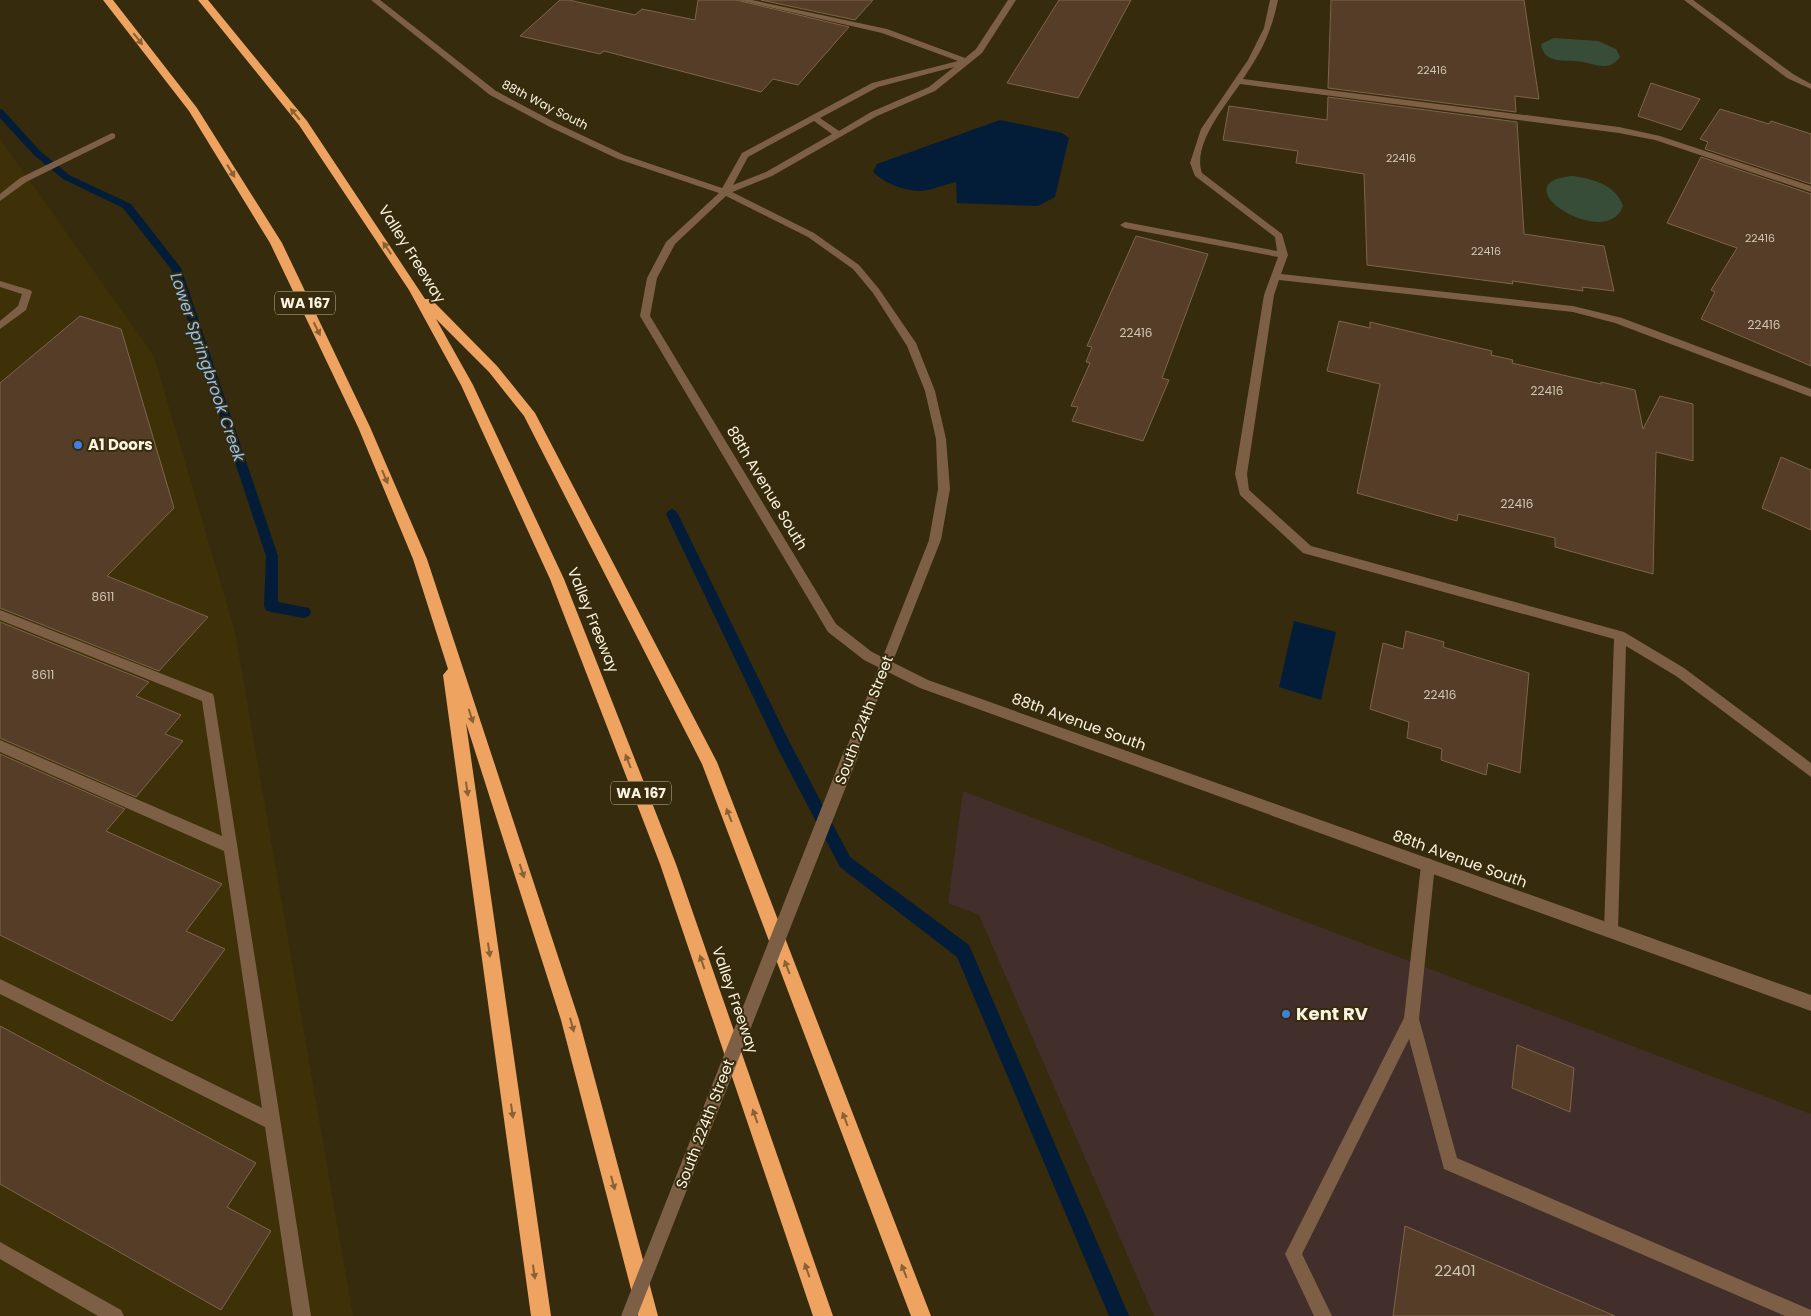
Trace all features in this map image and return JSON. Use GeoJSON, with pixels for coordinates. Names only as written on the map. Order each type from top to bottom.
{"type":"FeatureCollection","features":[{"type":"Feature","properties":{"kind":"highway","name":"WA 167"},"geometry":{"type":"LineString","coordinates":[[108,0],[193,110],[276,243],[364,427],[420,559],[570,1020],[648,1316]]}},
{"type":"Feature","properties":{"kind":"highway","name":"Valley Freeway"},"geometry":{"type":"LineString","coordinates":[[203,0],[303,123],[414,289],[466,385],[557,579],[668,864],[823,1316]]}},
{"type":"Feature","properties":{"kind":"highway"},"geometry":{"type":"LineString","coordinates":[[414,289],[493,369],[529,413],[584,515],[709,762],[921,1316]]}},
{"type":"Feature","properties":{"kind":"highway"},"geometry":{"type":"LineString","coordinates":[[445,637],[541,1316]]}},
{"type":"Feature","properties":{"kind":"street","name":"88th Way South"},"geometry":{"type":"LineString","coordinates":[[375,0],[494,93],[553,125],[621,157],[726,192]]}},
{"type":"Feature","properties":{"kind":"street"},"geometry":{"type":"LineString","coordinates":[[742,0],[884,31],[966,61]]}},
{"type":"Feature","properties":{"kind":"street"},"geometry":{"type":"LineString","coordinates":[[726,192],[769,174],[874,114],[932,89],[978,51],[1012,0]]}},
{"type":"Feature","properties":{"kind":"street"},"geometry":{"type":"LineString","coordinates":[[1274,0],[1268,28],[1252,60],[1205,129],[1194,163],[1198,174],[1279,236],[1283,255],[1268,295],[1241,474],[1244,492],[1308,550],[1620,636],[1680,672],[1811,771]]}},
{"type":"Feature","properties":{"kind":"street"},"geometry":{"type":"LineString","coordinates":[[1688,0],[1790,76],[1811,87]]}},
{"type":"Feature","properties":{"kind":"street"},"geometry":{"type":"LineString","coordinates":[[726,192],[745,155],[875,86],[966,61]]}},
{"type":"Feature","properties":{"kind":"street"},"geometry":{"type":"LineString","coordinates":[[1237,81],[1620,130],[1657,138],[1811,189]]}},
{"type":"Feature","properties":{"kind":"street"},"geometry":{"type":"LineString","coordinates":[[814,118],[838,134]]}},
{"type":"Feature","properties":{"kind":"street"},"geometry":{"type":"LineString","coordinates":[[0,198],[23,180],[112,136]]}},
{"type":"Feature","properties":{"kind":"street","name":"South 224th Street"},"geometry":{"type":"LineString","coordinates":[[629,1316],[935,540],[944,489],[941,440],[930,391],[912,345],[876,291],[856,267],[812,234],[726,192]]}},
{"type":"Feature","properties":{"kind":"street","name":"88th Avenue South"},"geometry":{"type":"LineString","coordinates":[[726,192],[671,242],[652,278],[645,316],[832,628],[868,656],[924,684],[1811,1002]]}},
{"type":"Feature","properties":{"kind":"street"},"geometry":{"type":"LineString","coordinates":[[1125,225],[1283,255]]}},
{"type":"Feature","properties":{"kind":"street"},"geometry":{"type":"LineString","coordinates":[[1275,276],[1573,309],[1618,320],[1811,393]]}},
{"type":"Feature","properties":{"kind":"street"},"geometry":{"type":"LineString","coordinates":[[0,284],[26,292],[23,308],[0,326]]}},
{"type":"Feature","properties":{"kind":"street"},"geometry":{"type":"LineString","coordinates":[[0,615],[208,698],[302,1316]]}},
{"type":"Feature","properties":{"kind":"street"},"geometry":{"type":"LineString","coordinates":[[1611,931],[1620,636]]}},
{"type":"Feature","properties":{"kind":"street"},"geometry":{"type":"LineString","coordinates":[[0,746],[230,847]]}},
{"type":"Feature","properties":{"kind":"street"},"geometry":{"type":"LineString","coordinates":[[1323,1316],[1293,1254],[1411,1018],[1428,865]]}},
{"type":"Feature","properties":{"kind":"street"},"geometry":{"type":"LineString","coordinates":[[0,986],[273,1122]]}},
{"type":"Feature","properties":{"kind":"street"},"geometry":{"type":"LineString","coordinates":[[1411,1018],[1450,1163],[1806,1316]]}},
{"type":"Feature","properties":{"kind":"street"},"geometry":{"type":"LineString","coordinates":[[0,1250],[115,1316]]}},
{"type":"Feature","properties":{"kind":"shaded area"},"geometry":{"type":"Polygon","coordinates":[[[0,139],[154,356],[235,632],[353,1316],[0,1316],[0,139]]]}},
{"type":"Feature","properties":{"kind":"shaded area","name":"Kent RV"},"geometry":{"type":"Polygon","coordinates":[[[963,791],[1811,1114],[1811,1316],[1154,1316],[979,915],[948,903],[963,791]]]}},
{"type":"Feature","properties":{"kind":"green space"},"geometry":{"type":"Polygon","coordinates":[[[1554,38],[1598,41],[1616,49],[1620,57],[1611,65],[1604,66],[1552,59],[1543,51],[1541,44],[1554,38]]]}},
{"type":"Feature","properties":{"kind":"green space"},"geometry":{"type":"Polygon","coordinates":[[[1573,176],[1603,184],[1615,193],[1623,206],[1613,218],[1597,222],[1580,219],[1563,211],[1551,201],[1546,190],[1553,181],[1573,176]]]}},
{"type":"Feature","properties":{"kind":"water"},"geometry":{"type":"Polygon","coordinates":[[[1000,120],[1062,133],[1069,138],[1055,197],[1038,206],[957,203],[956,182],[917,191],[887,182],[873,172],[877,164],[1000,120]]]}},
{"type":"Feature","properties":{"kind":"water"},"geometry":{"type":"Polygon","coordinates":[[[1294,621],[1336,632],[1321,700],[1279,687],[1294,621]]]}},
{"type":"Feature","properties":{"kind":"building"},"geometry":{"type":"Polygon","coordinates":[[[560,0],[569,0],[635,15],[642,9],[695,20],[698,0],[736,0],[849,27],[798,85],[773,79],[761,92],[604,51],[600,54],[520,36],[560,0]]]}},
{"type":"Feature","properties":{"kind":"building"},"geometry":{"type":"Polygon","coordinates":[[[761,0],[873,0],[855,20],[761,0]]]}},
{"type":"Feature","properties":{"kind":"building"},"geometry":{"type":"Polygon","coordinates":[[[1059,0],[1131,0],[1078,98],[1007,83],[1059,0]]]}},
{"type":"Feature","properties":{"kind":"building"},"geometry":{"type":"Polygon","coordinates":[[[1331,0],[1524,0],[1539,99],[1515,96],[1516,112],[1328,88],[1331,0]]]}},
{"type":"Feature","properties":{"kind":"building"},"geometry":{"type":"Polygon","coordinates":[[[1651,83],[1700,99],[1681,130],[1638,116],[1651,83]]]}},
{"type":"Feature","properties":{"kind":"building"},"geometry":{"type":"Polygon","coordinates":[[[1328,97],[1517,122],[1524,234],[1604,246],[1614,291],[1582,287],[1583,291],[1512,281],[1513,284],[1367,265],[1364,174],[1296,163],[1298,151],[1223,140],[1229,106],[1327,120],[1328,97]]]}},
{"type":"Feature","properties":{"kind":"building"},"geometry":{"type":"Polygon","coordinates":[[[1720,109],[1769,124],[1771,121],[1811,134],[1811,184],[1705,149],[1708,142],[1700,139],[1720,109]]]}},
{"type":"Feature","properties":{"kind":"building"},"geometry":{"type":"Polygon","coordinates":[[[1701,157],[1811,194],[1811,366],[1701,319],[1715,292],[1711,290],[1737,248],[1667,223],[1701,157]]]}},
{"type":"Feature","properties":{"kind":"building"},"geometry":{"type":"Polygon","coordinates":[[[1136,236],[1208,254],[1162,378],[1169,380],[1143,441],[1072,421],[1078,407],[1071,406],[1090,363],[1086,362],[1092,347],[1087,346],[1136,236]]]}},
{"type":"Feature","properties":{"kind":"building","name":"A1 Doors"},"geometry":{"type":"Polygon","coordinates":[[[80,316],[121,329],[174,508],[107,576],[208,617],[159,671],[0,608],[0,383],[80,316]]]}},
{"type":"Feature","properties":{"kind":"building"},"geometry":{"type":"Polygon","coordinates":[[[1339,321],[1370,328],[1370,322],[1492,351],[1491,355],[1513,360],[1512,363],[1635,390],[1643,429],[1660,396],[1693,404],[1693,461],[1656,452],[1653,574],[1555,547],[1555,538],[1458,514],[1457,521],[1357,493],[1380,384],[1327,371],[1339,321]]]}},
{"type":"Feature","properties":{"kind":"building"},"geometry":{"type":"Polygon","coordinates":[[[1781,457],[1811,470],[1811,530],[1762,508],[1781,457]]]}},
{"type":"Feature","properties":{"kind":"building"},"geometry":{"type":"Polygon","coordinates":[[[0,622],[149,682],[136,696],[181,715],[165,734],[183,741],[136,797],[0,738],[0,622]]]}},
{"type":"Feature","properties":{"kind":"building"},"geometry":{"type":"Polygon","coordinates":[[[1406,631],[1444,642],[1443,647],[1529,673],[1520,773],[1488,763],[1486,775],[1441,760],[1442,749],[1407,738],[1409,722],[1370,709],[1383,643],[1403,649],[1406,631]]]}},
{"type":"Feature","properties":{"kind":"building"},"geometry":{"type":"Polygon","coordinates":[[[0,754],[125,809],[106,831],[222,884],[186,931],[225,949],[172,1021],[0,935],[0,754]]]}},
{"type":"Feature","properties":{"kind":"building"},"geometry":{"type":"Polygon","coordinates":[[[0,1026],[256,1163],[227,1207],[271,1231],[221,1310],[0,1184],[0,1026]]]}},
{"type":"Feature","properties":{"kind":"building"},"geometry":{"type":"Polygon","coordinates":[[[1517,1045],[1574,1068],[1570,1112],[1512,1088],[1517,1045]]]}},
{"type":"Feature","properties":{"kind":"building"},"geometry":{"type":"Polygon","coordinates":[[[1405,1226],[1615,1316],[1393,1316],[1405,1226]]]}},
{"type":"Feature","properties":{"kind":"waterway","name":"Lower Springbrook Creek"},"geometry":{"type":"LineString","coordinates":[[0,112],[37,153],[66,177],[127,206],[176,268],[272,556],[271,606],[304,612]]}},
{"type":"Feature","properties":{"kind":"waterway"},"geometry":{"type":"LineString","coordinates":[[672,514],[784,746],[845,862],[963,951],[1119,1316]]}},
{"type":"Feature","properties":{"kind":"place","name":"A1 Doors"},"geometry":{"type":"Point","coordinates":[78,445]}},
{"type":"Feature","properties":{"kind":"place","name":"Kent RV"},"geometry":{"type":"Point","coordinates":[1286,1014]}}]}
